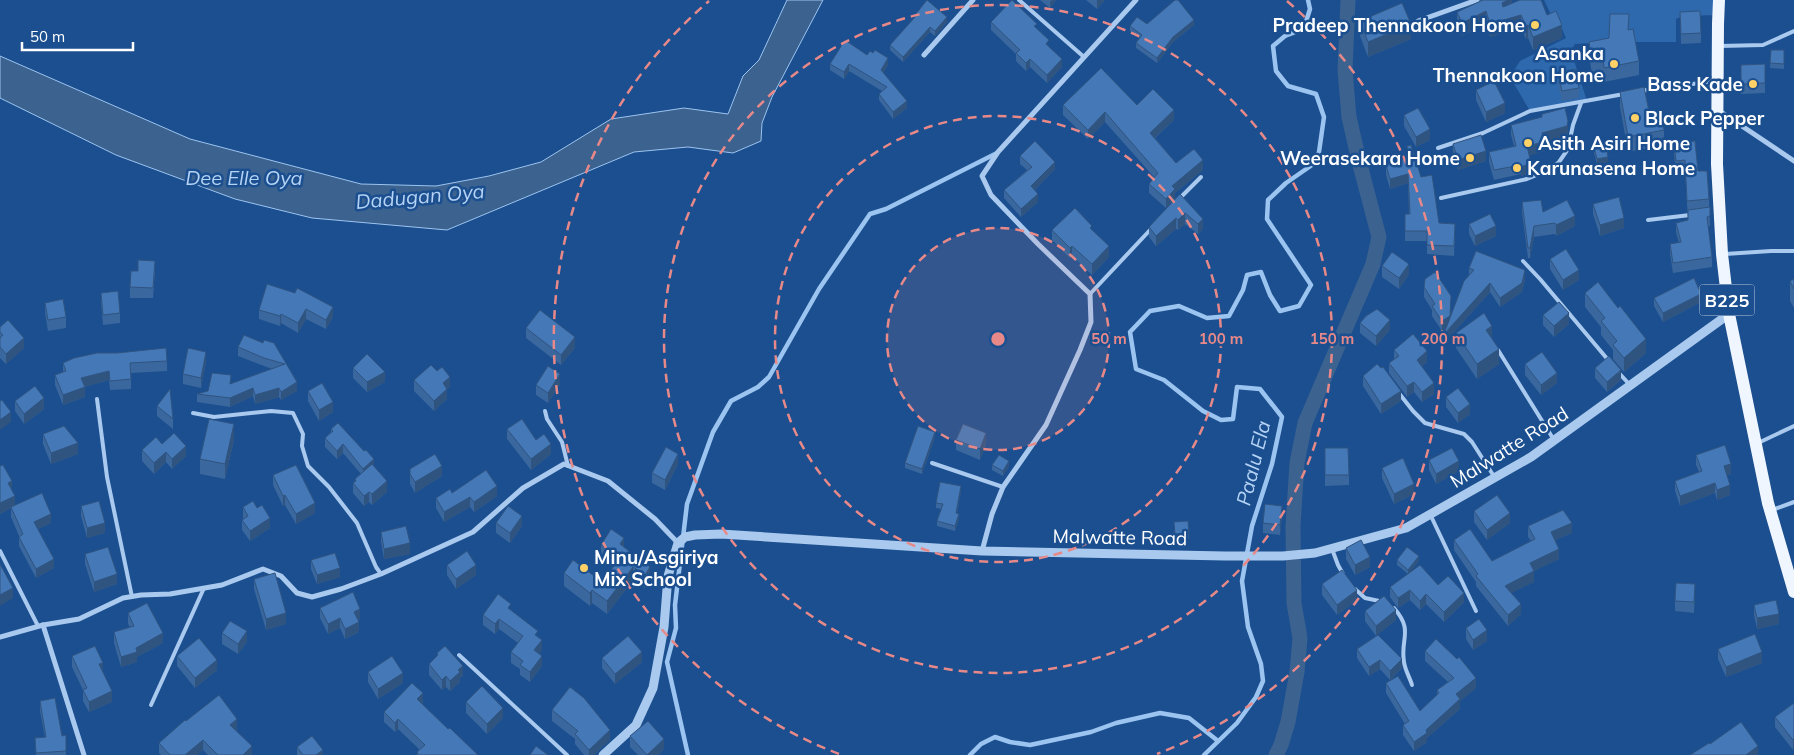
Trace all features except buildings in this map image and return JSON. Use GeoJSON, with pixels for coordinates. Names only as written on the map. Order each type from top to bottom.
{"type":"FeatureCollection","features":[{"type":"Feature","properties":{"kind":"main road","name":"B225"},"geometry":{"type":"LineString","coordinates":[[1720,0],[1715,212],[1729,314],[1756,444],[1770,511],[1794,592]]}},
{"type":"Feature","properties":{"kind":"street"},"geometry":{"type":"LineString","coordinates":[[924,55],[973,0]]}},
{"type":"Feature","properties":{"kind":"street"},"geometry":{"type":"LineString","coordinates":[[982,551],[992,514],[1003,487],[1046,425],[1091,322],[1090,294],[991,196],[982,176],[998,152],[1136,0]]}},
{"type":"Feature","properties":{"kind":"street"},"geometry":{"type":"LineString","coordinates":[[1418,21],[1476,0]]}},
{"type":"Feature","properties":{"kind":"street"},"geometry":{"type":"LineString","coordinates":[[1717,110],[1794,161]]}},
{"type":"Feature","properties":{"kind":"street","name":"Malwatte Road"},"geometry":{"type":"LineString","coordinates":[[678,542],[685,537],[695,535],[721,534],[982,551],[1282,556],[1315,553],[1406,528],[1495,478],[1530,457],[1729,314]]}},
{"type":"Feature","properties":{"kind":"street"},"geometry":{"type":"LineString","coordinates":[[0,637],[40,626],[79,619],[123,598],[170,594],[222,585],[263,568],[281,576],[297,593],[312,597],[341,589],[382,574],[473,532],[523,488],[564,464],[608,481],[655,519],[678,542],[668,576],[664,627],[653,688],[636,725],[603,755]]}},
{"type":"Feature","properties":{"kind":"street"},"geometry":{"type":"LineString","coordinates":[[40,626],[84,755]]}},
{"type":"Feature","properties":{"kind":"lane"},"geometry":{"type":"LineString","coordinates":[[1019,0],[1084,57]]}},
{"type":"Feature","properties":{"kind":"lane"},"geometry":{"type":"LineString","coordinates":[[1718,46],[1763,45],[1794,31]]}},
{"type":"Feature","properties":{"kind":"lane"},"geometry":{"type":"LineString","coordinates":[[1438,148],[1483,133],[1530,112],[1633,92],[1718,81]]}},
{"type":"Feature","properties":{"kind":"lane"},"geometry":{"type":"LineString","coordinates":[[1441,198],[1527,179],[1549,170],[1560,162],[1568,149],[1572,125],[1581,103]]}},
{"type":"Feature","properties":{"kind":"lane"},"geometry":{"type":"LineString","coordinates":[[1174,204],[1201,176]]}},
{"type":"Feature","properties":{"kind":"lane"},"geometry":{"type":"LineString","coordinates":[[1648,220],[1692,215]]}},
{"type":"Feature","properties":{"kind":"lane"},"geometry":{"type":"LineString","coordinates":[[1090,294],[1154,225]]}},
{"type":"Feature","properties":{"kind":"lane"},"geometry":{"type":"LineString","coordinates":[[1722,254],[1771,250],[1794,251]]}},
{"type":"Feature","properties":{"kind":"lane"},"geometry":{"type":"LineString","coordinates":[[1523,261],[1612,364]]}},
{"type":"Feature","properties":{"kind":"lane"},"geometry":{"type":"LineString","coordinates":[[1498,350],[1554,440]]}},
{"type":"Feature","properties":{"kind":"lane"},"geometry":{"type":"LineString","coordinates":[[1618,371],[1630,385]]}},
{"type":"Feature","properties":{"kind":"lane"},"geometry":{"type":"LineString","coordinates":[[1396,389],[1412,411],[1425,423],[1464,434],[1472,442],[1495,478]]}},
{"type":"Feature","properties":{"kind":"lane"},"geometry":{"type":"LineString","coordinates":[[97,400],[107,477],[132,596]]}},
{"type":"Feature","properties":{"kind":"lane"},"geometry":{"type":"LineString","coordinates":[[194,413],[214,417],[272,411],[293,413],[303,434],[302,446],[308,466],[329,487],[357,523],[376,567],[382,574]]}},
{"type":"Feature","properties":{"kind":"lane"},"geometry":{"type":"LineString","coordinates":[[545,411],[547,419],[562,442],[568,466]]}},
{"type":"Feature","properties":{"kind":"lane"},"geometry":{"type":"LineString","coordinates":[[1756,444],[1794,426]]}},
{"type":"Feature","properties":{"kind":"lane"},"geometry":{"type":"LineString","coordinates":[[932,463],[1003,487]]}},
{"type":"Feature","properties":{"kind":"lane"},"geometry":{"type":"LineString","coordinates":[[1770,511],[1794,502]]}},
{"type":"Feature","properties":{"kind":"lane"},"geometry":{"type":"LineString","coordinates":[[1430,514],[1476,611]]}},
{"type":"Feature","properties":{"kind":"lane"},"geometry":{"type":"LineString","coordinates":[[1332,548],[1338,565],[1347,580]]}},
{"type":"Feature","properties":{"kind":"lane"},"geometry":{"type":"LineString","coordinates":[[0,551],[40,626]]}},
{"type":"Feature","properties":{"kind":"lane"},"geometry":{"type":"LineString","coordinates":[[151,705],[204,588]]}},
{"type":"Feature","properties":{"kind":"lane"},"geometry":{"type":"LineString","coordinates":[[1352,588],[1365,598],[1380,600],[1391,605],[1403,618],[1406,635],[1404,662],[1412,685]]}},
{"type":"Feature","properties":{"kind":"lane"},"geometry":{"type":"LineString","coordinates":[[459,655],[567,755]]}},
{"type":"Feature","properties":{"kind":"shaded area"},"geometry":{"type":"Polygon","coordinates":[[[1544,0],[1719,0],[1718,15],[1683,16],[1676,19],[1676,42],[1575,44],[1571,51],[1587,101],[1530,111],[1510,77],[1520,61],[1566,38],[1559,22],[1552,17],[1544,0]]]}},
{"type":"Feature","properties":{"kind":"water","name":"Dee Elle Oya"},"geometry":{"type":"Polygon","coordinates":[[[787,0],[823,0],[772,97],[762,123],[761,141],[733,153],[688,147],[634,152],[447,230],[312,218],[235,199],[116,155],[0,98],[0,56],[190,139],[361,184],[436,186],[489,176],[541,162],[611,119],[684,108],[728,114],[743,76],[759,60],[787,0]]]}},
{"type":"Feature","properties":{"kind":"waterway","name":"Paalu Ela"},"geometry":{"type":"LineString","coordinates":[[1204,755],[1237,723],[1256,697],[1263,681],[1261,664],[1248,627],[1242,581],[1252,526],[1272,464],[1282,417],[1260,389],[1237,387],[1233,419],[1221,420],[1203,411],[1164,380],[1136,369],[1130,332],[1150,311],[1179,306],[1207,318],[1229,316],[1243,290],[1247,275],[1261,272],[1270,295],[1280,311],[1299,306],[1311,285],[1267,219],[1268,200],[1286,183],[1312,165],[1319,152],[1324,117],[1316,94],[1288,86],[1276,71],[1273,46],[1285,36],[1298,31],[1305,25],[1310,9],[1308,0]]}},
{"type":"Feature","properties":{"kind":"waterway"},"geometry":{"type":"LineString","coordinates":[[1276,755],[1288,722],[1297,672],[1300,638],[1294,603],[1293,526],[1297,463],[1305,423],[1373,264],[1379,237],[1349,117],[1345,70],[1348,0]]}},
{"type":"Feature","properties":{"kind":"waterway"},"geometry":{"type":"LineString","coordinates":[[688,755],[667,662],[676,628],[675,605],[687,504],[713,432],[731,401],[758,387],[769,377],[819,289],[870,214],[886,209],[997,153]]}},
{"type":"Feature","properties":{"kind":"waterway"},"geometry":{"type":"LineString","coordinates":[[970,755],[981,744],[995,737],[1010,742],[1030,745],[1091,732],[1116,723],[1160,713],[1189,718],[1218,741]]}},
{"type":"Feature","properties":{"kind":"place","name":"Pradeep Thennakoon Home"},"geometry":{"type":"Point","coordinates":[1535,25]}},
{"type":"Feature","properties":{"kind":"place","name":"Asanka Thennakoon Home"},"geometry":{"type":"Point","coordinates":[1614,64]}},
{"type":"Feature","properties":{"kind":"place","name":"Bass Kade"},"geometry":{"type":"Point","coordinates":[1753,84]}},
{"type":"Feature","properties":{"kind":"place","name":"Black Pepper"},"geometry":{"type":"Point","coordinates":[1635,118]}},
{"type":"Feature","properties":{"kind":"place","name":"Asith Asiri Home"},"geometry":{"type":"Point","coordinates":[1528,143]}},
{"type":"Feature","properties":{"kind":"place","name":"Weerasekara Home"},"geometry":{"type":"Point","coordinates":[1470,158]}},
{"type":"Feature","properties":{"kind":"place","name":"Karunasena Home"},"geometry":{"type":"Point","coordinates":[1517,168]}},
{"type":"Feature","properties":{"kind":"place","name":"Minu/Asgiriya Mix School"},"geometry":{"type":"Point","coordinates":[584,568]}},
{"type":"Feature","properties":{"kind":"water label","name":"Dadugan Oya"},"geometry":{"type":"Point","coordinates":[420,196]}}]}
